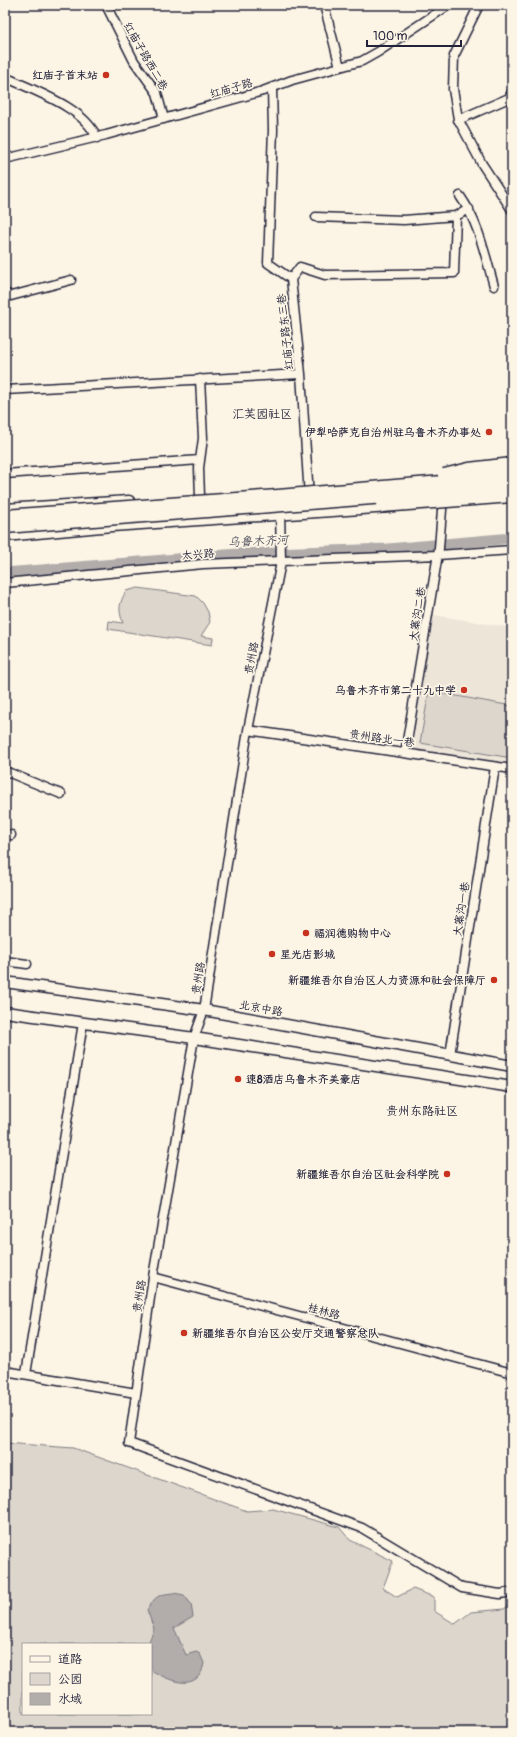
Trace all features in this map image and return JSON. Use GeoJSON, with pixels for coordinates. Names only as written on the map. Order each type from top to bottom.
{"type":"FeatureCollection","features":[{"type":"Feature","properties":{"kind":"highway"},"geometry":{"type":"LineString","coordinates":[[409,484],[469,469],[512,464]]}},
{"type":"Feature","properties":{"kind":"highway"},"geometry":{"type":"LineString","coordinates":[[5,516],[278,496],[512,476]]}},
{"type":"Feature","properties":{"kind":"highway"},"geometry":{"type":"LineString","coordinates":[[5,527],[309,508],[512,487]]}},
{"type":"Feature","properties":{"kind":"highway"},"geometry":{"type":"LineString","coordinates":[[309,508],[344,508],[512,497]]}},
{"type":"Feature","properties":{"kind":"main road"},"geometry":{"type":"LineString","coordinates":[[5,509],[308,490],[342,485],[443,478],[512,470]]}},
{"type":"Feature","properties":{"kind":"main road"},"geometry":{"type":"LineString","coordinates":[[5,536],[112,526],[281,515],[309,508],[443,503],[512,497]]}},
{"type":"Feature","properties":{"kind":"main road","name":"北京中路"},"geometry":{"type":"LineString","coordinates":[[5,982],[204,1010],[512,1066]]}},
{"type":"Feature","properties":{"kind":"main road"},"geometry":{"type":"LineString","coordinates":[[5,1012],[194,1038],[512,1087]]}},
{"type":"Feature","properties":{"kind":"street","name":"红庙子路西二巷"},"geometry":{"type":"LineString","coordinates":[[106,5],[134,61],[157,93],[164,119]]}},
{"type":"Feature","properties":{"kind":"street"},"geometry":{"type":"LineString","coordinates":[[324,5],[340,67]]}},
{"type":"Feature","properties":{"kind":"street","name":"红庙子路"},"geometry":{"type":"LineString","coordinates":[[5,159],[97,138],[272,88],[292,80],[362,61],[449,5]]}},
{"type":"Feature","properties":{"kind":"street"},"geometry":{"type":"LineString","coordinates":[[479,5],[454,56],[453,89],[458,120],[482,164],[512,210]]}},
{"type":"Feature","properties":{"kind":"street"},"geometry":{"type":"LineString","coordinates":[[5,77],[74,110],[93,128],[97,138]]}},
{"type":"Feature","properties":{"kind":"street","name":"红庙子路东三巷"},"geometry":{"type":"LineString","coordinates":[[272,88],[273,130],[268,263],[291,279],[301,374],[309,508]]}},
{"type":"Feature","properties":{"kind":"street"},"geometry":{"type":"LineString","coordinates":[[458,120],[509,98],[512,92]]}},
{"type":"Feature","properties":{"kind":"street"},"geometry":{"type":"LineString","coordinates":[[460,196],[469,209],[484,247],[494,286]]}},
{"type":"Feature","properties":{"kind":"street"},"geometry":{"type":"LineString","coordinates":[[316,217],[383,220],[456,216],[469,209]]}},
{"type":"Feature","properties":{"kind":"street"},"geometry":{"type":"LineString","coordinates":[[291,279],[300,267],[325,275],[454,273],[456,216]]}},
{"type":"Feature","properties":{"kind":"street"},"geometry":{"type":"LineString","coordinates":[[5,292],[11,296],[71,280]]}},
{"type":"Feature","properties":{"kind":"street"},"geometry":{"type":"LineString","coordinates":[[5,390],[301,374]]}},
{"type":"Feature","properties":{"kind":"street"},"geometry":{"type":"LineString","coordinates":[[200,379],[203,438],[200,460],[200,497]]}},
{"type":"Feature","properties":{"kind":"street"},"geometry":{"type":"LineString","coordinates":[[5,474],[200,460]]}},
{"type":"Feature","properties":{"kind":"street","name":"大寨沟二巷"},"geometry":{"type":"LineString","coordinates":[[405,753],[439,548],[443,503],[443,478]]}},
{"type":"Feature","properties":{"kind":"street","name":"贵州路"},"geometry":{"type":"LineString","coordinates":[[280,491],[281,561],[248,730],[204,1010],[194,1038],[153,1277],[129,1443],[362,1528],[462,1588],[500,1594],[512,1592]]}},
{"type":"Feature","properties":{"kind":"street","name":"太兴路"},"geometry":{"type":"LineString","coordinates":[[5,583],[203,564],[281,561],[439,548],[512,550]]}},
{"type":"Feature","properties":{"kind":"street","name":"贵州路北一巷"},"geometry":{"type":"LineString","coordinates":[[248,730],[512,769]]}},
{"type":"Feature","properties":{"kind":"street","name":"大寨沟一巷"},"geometry":{"type":"LineString","coordinates":[[450,1055],[495,767]]}},
{"type":"Feature","properties":{"kind":"street"},"geometry":{"type":"LineString","coordinates":[[5,771],[61,794]]}},
{"type":"Feature","properties":{"kind":"street"},"geometry":{"type":"LineString","coordinates":[[5,961],[27,964]]}},
{"type":"Feature","properties":{"kind":"street"},"geometry":{"type":"LineString","coordinates":[[26,1374],[83,1023]]}},
{"type":"Feature","properties":{"kind":"street","name":"桂林路"},"geometry":{"type":"LineString","coordinates":[[153,1277],[512,1373]]}},
{"type":"Feature","properties":{"kind":"street"},"geometry":{"type":"LineString","coordinates":[[5,1371],[136,1393]]}},
{"type":"Feature","properties":{"kind":"shaded area","name":"乌鲁木齐市第二十九中学"},"geometry":{"type":"Polygon","coordinates":[[[428,614],[512,628],[512,769],[405,753],[428,614]]]}},
{"type":"Feature","properties":{"kind":"green space"},"geometry":{"type":"Polygon","coordinates":[[[138,588],[196,596],[203,603],[208,612],[210,622],[201,636],[213,638],[212,645],[108,629],[109,621],[123,623],[120,614],[122,600],[126,591],[138,588]]]}},
{"type":"Feature","properties":{"kind":"green space"},"geometry":{"type":"Polygon","coordinates":[[[429,691],[512,706],[512,758],[420,743],[429,691]]]}},
{"type":"Feature","properties":{"kind":"green space"},"geometry":{"type":"Polygon","coordinates":[[[5,1443],[73,1448],[247,1511],[273,1509],[339,1527],[350,1540],[393,1561],[383,1588],[397,1597],[413,1589],[434,1597],[434,1611],[455,1624],[471,1612],[504,1609],[512,1604],[512,1732],[5,1732],[5,1443]]]}},
{"type":"Feature","properties":{"kind":"water"},"geometry":{"type":"Polygon","coordinates":[[[174,1593],[184,1595],[191,1604],[193,1617],[174,1628],[186,1655],[196,1652],[200,1654],[204,1663],[201,1673],[196,1679],[190,1682],[174,1681],[152,1671],[152,1643],[148,1643],[154,1629],[147,1610],[155,1599],[165,1594],[174,1593]]]}},
{"type":"Feature","properties":{"kind":"waterway","name":"乌鲁木齐河"},"geometry":{"type":"LineString","coordinates":[[5,573],[238,554],[388,549],[512,538]]}},
{"type":"Feature","properties":{"kind":"place","name":"红庙子首末站"},"geometry":{"type":"Point","coordinates":[106,75]}},
{"type":"Feature","properties":{"kind":"place","name":"伊犁哈萨克自治州驻乌鲁木齐办事处"},"geometry":{"type":"Point","coordinates":[489,432]}},
{"type":"Feature","properties":{"kind":"place","name":"乌鲁木齐市第二十九中学"},"geometry":{"type":"Point","coordinates":[464,690]}},
{"type":"Feature","properties":{"kind":"place","name":"福润德购物中心"},"geometry":{"type":"Point","coordinates":[306,933]}},
{"type":"Feature","properties":{"kind":"place","name":"星光店影城"},"geometry":{"type":"Point","coordinates":[272,954]}},
{"type":"Feature","properties":{"kind":"place","name":"新疆维吾尔自治区人力资源和社会保障厅"},"geometry":{"type":"Point","coordinates":[494,980]}},
{"type":"Feature","properties":{"kind":"place","name":"速8酒店乌鲁木齐美豪店"},"geometry":{"type":"Point","coordinates":[238,1079]}},
{"type":"Feature","properties":{"kind":"place","name":"新疆维吾尔自治区社会科学院"},"geometry":{"type":"Point","coordinates":[447,1174]}},
{"type":"Feature","properties":{"kind":"place","name":"新疆维吾尔自治区公安厅交通警察总队"},"geometry":{"type":"Point","coordinates":[184,1333]}},
{"type":"Feature","properties":{"kind":"district","name":"汇芙园社区"},"geometry":{"type":"Point","coordinates":[262,414]}},
{"type":"Feature","properties":{"kind":"district","name":"贵州东路社区"},"geometry":{"type":"Point","coordinates":[422,1111]}}]}
